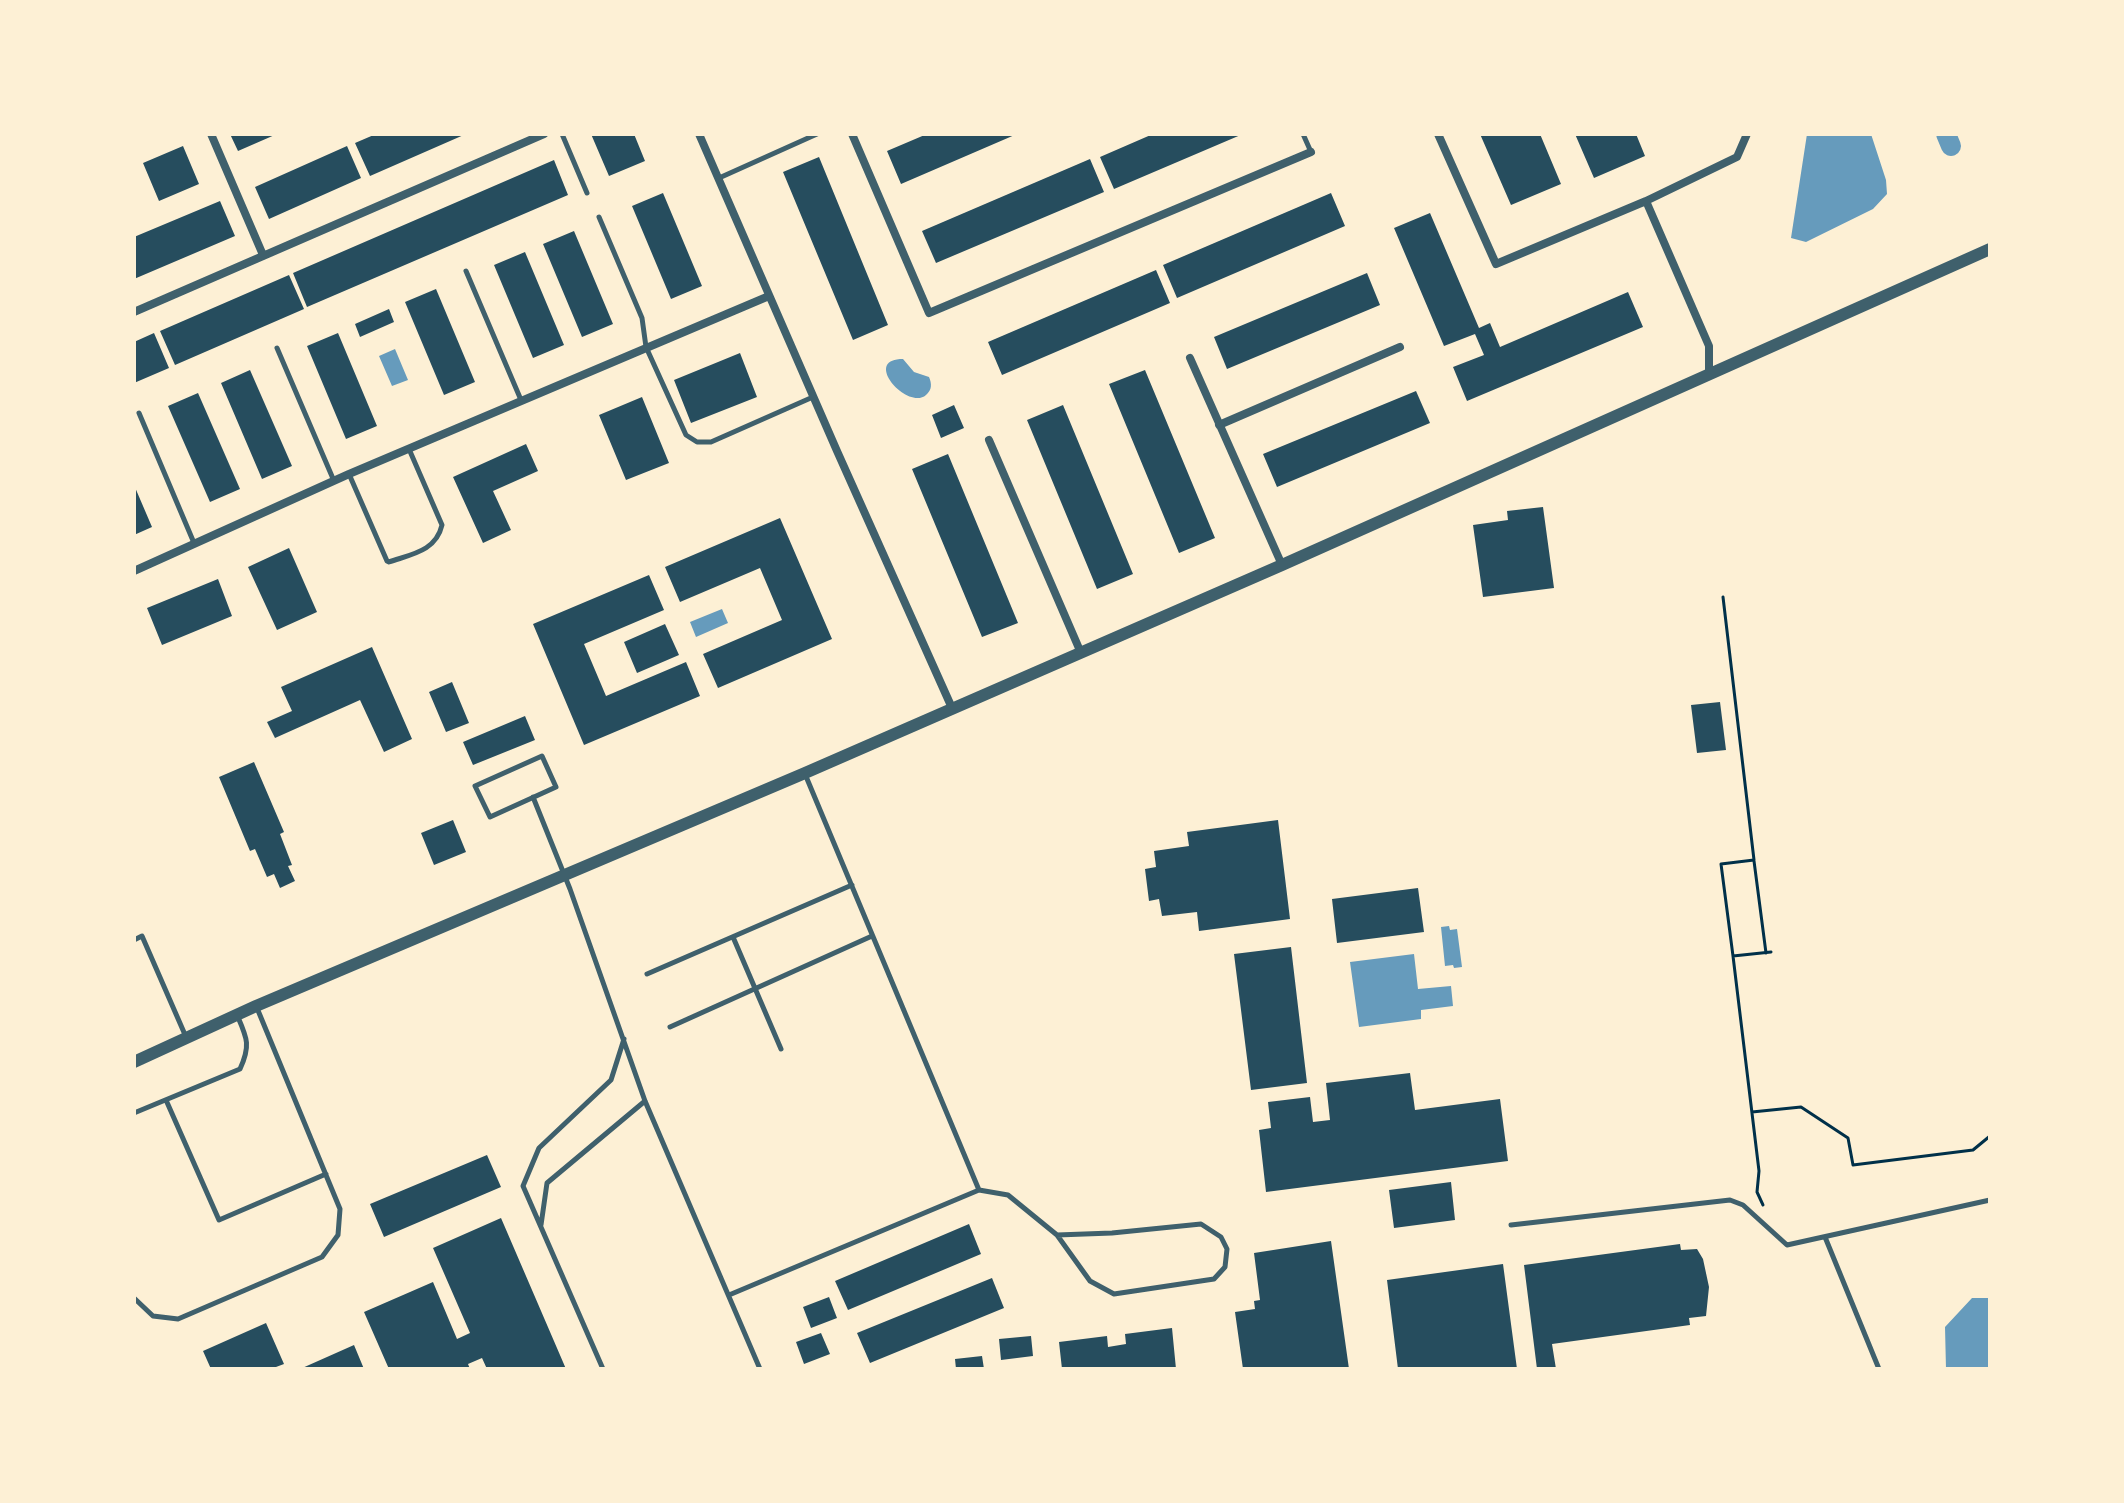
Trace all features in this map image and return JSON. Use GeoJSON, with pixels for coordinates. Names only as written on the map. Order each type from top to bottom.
{"type":"FeatureCollection","features":[{"type":"Feature","properties":{"kind":"street"},"geometry":{"type":"LineString","coordinates":[[211,134],[263,255]]}},
{"type":"Feature","properties":{"kind":"street"},"geometry":{"type":"LineString","coordinates":[[134,312],[544,134]]}},
{"type":"Feature","properties":{"kind":"street"},"geometry":{"type":"LineString","coordinates":[[699,134],[952,708]]}},
{"type":"Feature","properties":{"kind":"street"},"geometry":{"type":"LineString","coordinates":[[852,134],[929,313],[1311,152]]}},
{"type":"Feature","properties":{"kind":"street"},"geometry":{"type":"LineString","coordinates":[[1438,134],[1496,264],[1646,201],[1737,157],[1747,134]]}},
{"type":"Feature","properties":{"kind":"street"},"geometry":{"type":"LineString","coordinates":[[1646,201],[1709,346],[1709,374]]}},
{"type":"Feature","properties":{"kind":"street"},"geometry":{"type":"LineString","coordinates":[[134,1062],[425,932],[805,773],[1282,565],[1990,249]]}},
{"type":"Feature","properties":{"kind":"street"},"geometry":{"type":"LineString","coordinates":[[134,571],[349,474],[769,296]]}},
{"type":"Feature","properties":{"kind":"street"},"geometry":{"type":"LineString","coordinates":[[1219,425],[1400,347]]}},
{"type":"Feature","properties":{"kind":"street"},"geometry":{"type":"LineString","coordinates":[[1190,358],[1282,565]]}},
{"type":"Feature","properties":{"kind":"street"},"geometry":{"type":"LineString","coordinates":[[989,440],[1081,653]]}},
{"type":"Feature","properties":{"kind":"lane"},"geometry":{"type":"LineString","coordinates":[[562,134],[587,193]]}},
{"type":"Feature","properties":{"kind":"lane"},"geometry":{"type":"LineString","coordinates":[[718,178],[817,134]]}},
{"type":"Feature","properties":{"kind":"lane"},"geometry":{"type":"LineString","coordinates":[[1303,134],[1311,152]]}},
{"type":"Feature","properties":{"kind":"lane"},"geometry":{"type":"LineString","coordinates":[[599,217],[642,318],[646,347],[686,435],[697,442],[711,442],[813,397]]}},
{"type":"Feature","properties":{"kind":"lane"},"geometry":{"type":"LineString","coordinates":[[466,271],[521,400]]}},
{"type":"Feature","properties":{"kind":"lane"},"geometry":{"type":"LineString","coordinates":[[277,348],[334,481]]}},
{"type":"Feature","properties":{"kind":"lane"},"geometry":{"type":"LineString","coordinates":[[139,413],[195,544]]}},
{"type":"Feature","properties":{"kind":"lane"},"geometry":{"type":"LineString","coordinates":[[349,474],[387,561],[432,545],[440,536],[442,525],[409,449]]}},
{"type":"Feature","properties":{"kind":"lane"},"geometry":{"type":"LineString","coordinates":[[542,756],[556,787],[533,797],[490,817],[475,786],[542,756]]}},
{"type":"Feature","properties":{"kind":"lane"},"geometry":{"type":"LineString","coordinates":[[805,773],[979,1190]]}},
{"type":"Feature","properties":{"kind":"lane"},"geometry":{"type":"LineString","coordinates":[[533,797],[645,1101],[760,1369]]}},
{"type":"Feature","properties":{"kind":"lane"},"geometry":{"type":"LineString","coordinates":[[647,974],[852,885]]}},
{"type":"Feature","properties":{"kind":"lane"},"geometry":{"type":"LineString","coordinates":[[134,940],[142,936],[186,1038]]}},
{"type":"Feature","properties":{"kind":"lane"},"geometry":{"type":"LineString","coordinates":[[670,1027],[872,936]]}},
{"type":"Feature","properties":{"kind":"lane"},"geometry":{"type":"LineString","coordinates":[[733,937],[781,1049]]}},
{"type":"Feature","properties":{"kind":"lane"},"geometry":{"type":"LineString","coordinates":[[134,1298],[153,1316],[178,1319],[322,1257],[338,1235],[340,1209],[256,1006]]}},
{"type":"Feature","properties":{"kind":"lane"},"geometry":{"type":"LineString","coordinates":[[134,1113],[240,1069],[248,1052],[237,1014]]}},
{"type":"Feature","properties":{"kind":"lane"},"geometry":{"type":"LineString","coordinates":[[603,1369],[523,1186],[539,1148],[611,1080],[624,1038]]}},
{"type":"Feature","properties":{"kind":"lane"},"geometry":{"type":"LineString","coordinates":[[166,1100],[219,1220],[326,1174]]}},
{"type":"Feature","properties":{"kind":"lane"},"geometry":{"type":"LineString","coordinates":[[541,1226],[547,1183],[645,1101]]}},
{"type":"Feature","properties":{"kind":"lane"},"geometry":{"type":"LineString","coordinates":[[729,1295],[979,1190],[1008,1195],[1057,1235],[1090,1281],[1114,1294],[1214,1279],[1225,1267],[1227,1249],[1221,1237],[1201,1224],[1057,1235]]}},
{"type":"Feature","properties":{"kind":"lane"},"geometry":{"type":"LineString","coordinates":[[1511,1225],[1730,1200],[1743,1205],[1787,1245],[1990,1200]]}},
{"type":"Feature","properties":{"kind":"lane"},"geometry":{"type":"LineString","coordinates":[[1825,1237],[1879,1369]]}},
{"type":"Feature","properties":{"kind":"path"},"geometry":{"type":"LineString","coordinates":[[1723,597],[1768,953],[1733,956]]}},
{"type":"Feature","properties":{"kind":"path"},"geometry":{"type":"LineString","coordinates":[[1754,860],[1721,864],[1759,1171],[1757,1192],[1763,1205]]}},
{"type":"Feature","properties":{"kind":"path"},"geometry":{"type":"LineString","coordinates":[[1752,1112],[1801,1107],[1848,1138],[1853,1165],[1973,1150],[1990,1136]]}},
{"type":"Feature","properties":{"kind":"water"},"geometry":{"type":"Polygon","coordinates":[[[1807,134],[1871,134],[1886,180],[1887,194],[1873,209],[1806,242],[1791,238],[1807,134]]]}},
{"type":"Feature","properties":{"kind":"water"},"geometry":{"type":"Polygon","coordinates":[[[395,349],[408,380],[392,386],[379,356],[395,349]]]}},
{"type":"Feature","properties":{"kind":"water"},"geometry":{"type":"Polygon","coordinates":[[[903,359],[914,372],[929,377],[931,387],[926,395],[918,398],[909,396],[892,383],[886,367],[891,361],[903,359]]]}},
{"type":"Feature","properties":{"kind":"water"},"geometry":{"type":"Polygon","coordinates":[[[722,609],[728,623],[696,637],[690,622],[722,609]]]}},
{"type":"Feature","properties":{"kind":"water"},"geometry":{"type":"Polygon","coordinates":[[[1449,926],[1450,930],[1457,929],[1462,967],[1445,966],[1441,927],[1449,926]]]}},
{"type":"Feature","properties":{"kind":"water"},"geometry":{"type":"Polygon","coordinates":[[[1414,954],[1418,989],[1451,986],[1453,1006],[1421,1010],[1421,1019],[1359,1027],[1350,962],[1414,954]]]}},
{"type":"Feature","properties":{"kind":"water"},"geometry":{"type":"Polygon","coordinates":[[[1972,1298],[1990,1298],[1990,1369],[1946,1369],[1945,1327],[1972,1298]]]}},
{"type":"Feature","properties":{"kind":"building"},"geometry":{"type":"Polygon","coordinates":[[[230,134],[277,134],[238,151],[230,134]]]}},
{"type":"Feature","properties":{"kind":"building"},"geometry":{"type":"Polygon","coordinates":[[[376,134],[466,134],[370,176],[355,143],[376,134]]]}},
{"type":"Feature","properties":{"kind":"building"},"geometry":{"type":"Polygon","coordinates":[[[591,134],[634,134],[645,161],[609,176],[591,134]]]}},
{"type":"Feature","properties":{"kind":"building"},"geometry":{"type":"Polygon","coordinates":[[[927,134],[1017,134],[901,184],[887,151],[927,134]]]}},
{"type":"Feature","properties":{"kind":"building"},"geometry":{"type":"Polygon","coordinates":[[[1153,134],[1243,134],[1114,189],[1100,157],[1153,134]]]}},
{"type":"Feature","properties":{"kind":"building"},"geometry":{"type":"Polygon","coordinates":[[[1480,134],[1540,134],[1561,184],[1511,205],[1480,134]]]}},
{"type":"Feature","properties":{"kind":"building"},"geometry":{"type":"Polygon","coordinates":[[[1575,134],[1636,134],[1645,156],[1594,178],[1575,134]]]}},
{"type":"Feature","properties":{"kind":"building"},"geometry":{"type":"Polygon","coordinates":[[[183,146],[199,184],[159,201],[143,163],[183,146]]]}},
{"type":"Feature","properties":{"kind":"building"},"geometry":{"type":"Polygon","coordinates":[[[347,146],[361,178],[269,219],[255,187],[347,146]]]}},
{"type":"Feature","properties":{"kind":"building"},"geometry":{"type":"Polygon","coordinates":[[[819,157],[888,325],[853,340],[783,172],[819,157]]]}},
{"type":"Feature","properties":{"kind":"building"},"geometry":{"type":"Polygon","coordinates":[[[1090,159],[1104,192],[936,263],[922,231],[1090,159]]]}},
{"type":"Feature","properties":{"kind":"building"},"geometry":{"type":"Polygon","coordinates":[[[554,160],[568,195],[307,307],[293,273],[554,160]]]}},
{"type":"Feature","properties":{"kind":"building"},"geometry":{"type":"Polygon","coordinates":[[[663,193],[702,286],[671,299],[632,206],[663,193]]]}},
{"type":"Feature","properties":{"kind":"building"},"geometry":{"type":"Polygon","coordinates":[[[1331,193],[1345,226],[1177,298],[1163,265],[1331,193]]]}},
{"type":"Feature","properties":{"kind":"building"},"geometry":{"type":"Polygon","coordinates":[[[220,201],[235,236],[134,279],[134,237],[220,201]]]}},
{"type":"Feature","properties":{"kind":"building"},"geometry":{"type":"Polygon","coordinates":[[[1430,213],[1479,328],[1490,323],[1500,347],[1628,292],[1643,327],[1467,401],[1453,367],[1484,355],[1475,334],[1444,346],[1394,228],[1430,213]]]}},
{"type":"Feature","properties":{"kind":"building"},"geometry":{"type":"Polygon","coordinates":[[[574,231],[613,324],[582,337],[543,244],[574,231]]]}},
{"type":"Feature","properties":{"kind":"building"},"geometry":{"type":"Polygon","coordinates":[[[525,252],[564,345],[533,358],[494,265],[525,252]]]}},
{"type":"Feature","properties":{"kind":"building"},"geometry":{"type":"Polygon","coordinates":[[[1156,270],[1170,303],[1002,375],[988,342],[1156,270]]]}},
{"type":"Feature","properties":{"kind":"building"},"geometry":{"type":"Polygon","coordinates":[[[1367,273],[1380,305],[1227,369],[1214,337],[1367,273]]]}},
{"type":"Feature","properties":{"kind":"building"},"geometry":{"type":"Polygon","coordinates":[[[289,275],[304,309],[175,365],[160,331],[289,275]]]}},
{"type":"Feature","properties":{"kind":"building"},"geometry":{"type":"Polygon","coordinates":[[[436,289],[475,382],[444,395],[405,302],[436,289]]]}},
{"type":"Feature","properties":{"kind":"building"},"geometry":{"type":"Polygon","coordinates":[[[389,309],[394,322],[360,337],[355,324],[389,309]]]}},
{"type":"Feature","properties":{"kind":"building"},"geometry":{"type":"Polygon","coordinates":[[[154,333],[169,368],[134,383],[134,342],[154,333]]]}},
{"type":"Feature","properties":{"kind":"building"},"geometry":{"type":"Polygon","coordinates":[[[338,333],[377,426],[346,439],[307,346],[338,333]]]}},
{"type":"Feature","properties":{"kind":"building"},"geometry":{"type":"Polygon","coordinates":[[[740,353],[757,397],[691,423],[674,380],[740,353]]]}},
{"type":"Feature","properties":{"kind":"building"},"geometry":{"type":"Polygon","coordinates":[[[250,370],[292,466],[262,479],[221,383],[250,370]]]}},
{"type":"Feature","properties":{"kind":"building"},"geometry":{"type":"Polygon","coordinates":[[[1145,370],[1215,538],[1179,553],[1109,384],[1145,370]]]}},
{"type":"Feature","properties":{"kind":"building"},"geometry":{"type":"Polygon","coordinates":[[[1416,391],[1430,423],[1277,487],[1263,454],[1416,391]]]}},
{"type":"Feature","properties":{"kind":"building"},"geometry":{"type":"Polygon","coordinates":[[[198,393],[240,489],[210,502],[168,406],[198,393]]]}},
{"type":"Feature","properties":{"kind":"building"},"geometry":{"type":"Polygon","coordinates":[[[642,397],[669,463],[626,480],[599,415],[642,397]]]}},
{"type":"Feature","properties":{"kind":"building"},"geometry":{"type":"Polygon","coordinates":[[[954,405],[964,428],[941,438],[932,415],[954,405]]]}},
{"type":"Feature","properties":{"kind":"building"},"geometry":{"type":"Polygon","coordinates":[[[1063,405],[1133,574],[1097,589],[1027,420],[1063,405]]]}},
{"type":"Feature","properties":{"kind":"building"},"geometry":{"type":"Polygon","coordinates":[[[526,444],[538,471],[493,491],[511,530],[483,543],[453,477],[526,444]]]}},
{"type":"Feature","properties":{"kind":"building"},"geometry":{"type":"Polygon","coordinates":[[[948,454],[1018,623],[982,637],[912,469],[948,454]]]}},
{"type":"Feature","properties":{"kind":"building"},"geometry":{"type":"Polygon","coordinates":[[[134,485],[152,527],[134,535],[134,485]]]}},
{"type":"Feature","properties":{"kind":"building"},"geometry":{"type":"Polygon","coordinates":[[[1543,507],[1554,588],[1483,597],[1473,525],[1508,520],[1507,511],[1543,507]]]}},
{"type":"Feature","properties":{"kind":"building"},"geometry":{"type":"Polygon","coordinates":[[[780,518],[832,639],[718,688],[703,654],[782,620],[760,568],[680,602],[665,567],[780,518]]]}},
{"type":"Feature","properties":{"kind":"building"},"geometry":{"type":"Polygon","coordinates":[[[289,548],[317,612],[277,630],[248,567],[289,548]]]}},
{"type":"Feature","properties":{"kind":"building"},"geometry":{"type":"Polygon","coordinates":[[[649,575],[664,610],[584,644],[606,696],[686,662],[700,696],[584,745],[533,624],[649,575]]]}},
{"type":"Feature","properties":{"kind":"building"},"geometry":{"type":"Polygon","coordinates":[[[218,579],[232,616],[162,645],[147,608],[218,579]]]}},
{"type":"Feature","properties":{"kind":"building"},"geometry":{"type":"Polygon","coordinates":[[[665,624],[679,655],[637,673],[624,642],[665,624]]]}},
{"type":"Feature","properties":{"kind":"building"},"geometry":{"type":"Polygon","coordinates":[[[372,647],[412,739],[384,752],[360,700],[275,738],[267,722],[292,711],[281,687],[372,647]]]}},
{"type":"Feature","properties":{"kind":"building"},"geometry":{"type":"Polygon","coordinates":[[[452,682],[469,723],[446,732],[429,692],[452,682]]]}},
{"type":"Feature","properties":{"kind":"building"},"geometry":{"type":"Polygon","coordinates":[[[1720,702],[1726,750],[1697,753],[1691,705],[1720,702]]]}},
{"type":"Feature","properties":{"kind":"building"},"geometry":{"type":"Polygon","coordinates":[[[525,716],[535,740],[473,765],[463,742],[525,716]]]}},
{"type":"Feature","properties":{"kind":"building"},"geometry":{"type":"Polygon","coordinates":[[[254,762],[284,832],[280,834],[292,865],[288,866],[295,881],[280,888],[274,874],[267,877],[255,849],[250,851],[219,777],[254,762]]]}},
{"type":"Feature","properties":{"kind":"building"},"geometry":{"type":"Polygon","coordinates":[[[453,820],[466,852],[434,865],[421,833],[453,820]]]}},
{"type":"Feature","properties":{"kind":"building"},"geometry":{"type":"Polygon","coordinates":[[[1278,820],[1290,919],[1199,931],[1197,912],[1162,916],[1159,899],[1149,901],[1145,869],[1156,867],[1154,851],[1189,846],[1187,832],[1278,820]]]}},
{"type":"Feature","properties":{"kind":"building"},"geometry":{"type":"Polygon","coordinates":[[[1418,888],[1424,932],[1337,943],[1332,899],[1418,888]]]}},
{"type":"Feature","properties":{"kind":"building"},"geometry":{"type":"Polygon","coordinates":[[[1291,947],[1307,1083],[1251,1090],[1234,954],[1291,947]]]}},
{"type":"Feature","properties":{"kind":"building"},"geometry":{"type":"Polygon","coordinates":[[[1410,1073],[1415,1110],[1500,1099],[1508,1161],[1266,1192],[1259,1130],[1271,1128],[1268,1102],[1310,1097],[1313,1122],[1330,1120],[1326,1083],[1410,1073]]]}},
{"type":"Feature","properties":{"kind":"building"},"geometry":{"type":"Polygon","coordinates":[[[487,1155],[501,1187],[384,1237],[370,1204],[487,1155]]]}},
{"type":"Feature","properties":{"kind":"building"},"geometry":{"type":"Polygon","coordinates":[[[1451,1182],[1455,1220],[1394,1228],[1389,1190],[1451,1182]]]}},
{"type":"Feature","properties":{"kind":"building"},"geometry":{"type":"Polygon","coordinates":[[[501,1218],[566,1369],[487,1369],[482,1358],[468,1364],[470,1369],[389,1369],[364,1312],[433,1282],[457,1339],[470,1333],[433,1248],[501,1218]]]}},
{"type":"Feature","properties":{"kind":"building"},"geometry":{"type":"Polygon","coordinates":[[[969,1224],[981,1254],[848,1310],[835,1281],[969,1224]]]}},
{"type":"Feature","properties":{"kind":"building"},"geometry":{"type":"Polygon","coordinates":[[[1331,1241],[1349,1369],[1243,1369],[1235,1312],[1255,1309],[1254,1301],[1260,1300],[1254,1253],[1331,1241]]]}},
{"type":"Feature","properties":{"kind":"building"},"geometry":{"type":"Polygon","coordinates":[[[1680,1244],[1681,1250],[1697,1249],[1703,1259],[1709,1287],[1706,1316],[1689,1318],[1690,1325],[1552,1344],[1556,1369],[1537,1369],[1524,1265],[1680,1244]]]}},
{"type":"Feature","properties":{"kind":"building"},"geometry":{"type":"Polygon","coordinates":[[[1503,1264],[1517,1369],[1398,1369],[1387,1280],[1503,1264]]]}},
{"type":"Feature","properties":{"kind":"building"},"geometry":{"type":"Polygon","coordinates":[[[992,1278],[1004,1308],[870,1363],[857,1333],[992,1278]]]}},
{"type":"Feature","properties":{"kind":"building"},"geometry":{"type":"Polygon","coordinates":[[[829,1297],[837,1318],[811,1328],[803,1307],[829,1297]]]}},
{"type":"Feature","properties":{"kind":"building"},"geometry":{"type":"Polygon","coordinates":[[[266,1323],[284,1364],[277,1369],[211,1369],[203,1351],[266,1323]]]}},
{"type":"Feature","properties":{"kind":"building"},"geometry":{"type":"Polygon","coordinates":[[[1172,1328],[1176,1369],[1062,1369],[1059,1342],[1107,1336],[1108,1347],[1126,1344],[1125,1334],[1172,1328]]]}},
{"type":"Feature","properties":{"kind":"building"},"geometry":{"type":"Polygon","coordinates":[[[821,1333],[830,1354],[804,1364],[796,1342],[821,1333]]]}},
{"type":"Feature","properties":{"kind":"building"},"geometry":{"type":"Polygon","coordinates":[[[1031,1336],[1033,1356],[1001,1360],[999,1339],[1031,1336]]]}},
{"type":"Feature","properties":{"kind":"building"},"geometry":{"type":"Polygon","coordinates":[[[354,1345],[364,1369],[300,1369],[354,1345]]]}},
{"type":"Feature","properties":{"kind":"building"},"geometry":{"type":"Polygon","coordinates":[[[982,1356],[984,1369],[956,1369],[955,1359],[982,1356]]]}},
{"type":"Feature","properties":{"kind":"waterway"},"geometry":{"type":"LineString","coordinates":[[1946,134],[1951,146]]}}]}
